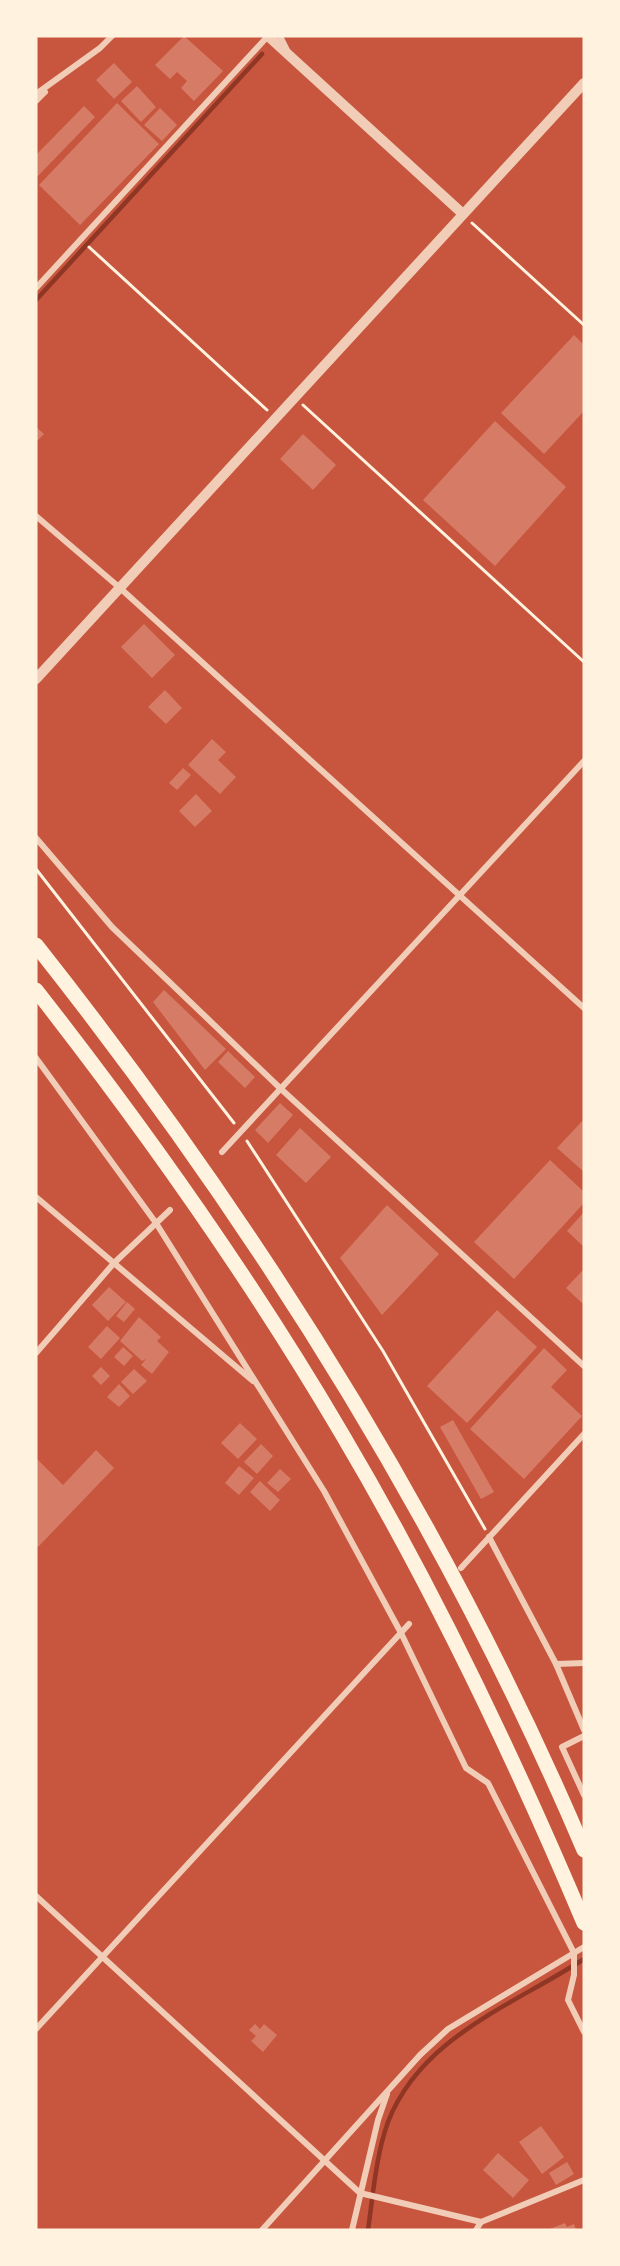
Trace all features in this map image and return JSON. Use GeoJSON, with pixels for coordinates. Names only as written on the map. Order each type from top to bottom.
{"type":"FeatureCollection","features":[{"type":"Feature","properties":{"kind":"highway"},"geometry":{"type":"LineString","coordinates":[[36,945],[116,1046],[170,1120],[287,1290],[366,1419],[448,1567],[532,1733],[584,1850]]}},
{"type":"Feature","properties":{"kind":"highway"},"geometry":{"type":"LineString","coordinates":[[36,990],[96,1066],[174,1174],[270,1317],[342,1434],[412,1560],[506,1746],[584,1923]]}},
{"type":"Feature","properties":{"kind":"street"},"geometry":{"type":"LineString","coordinates":[[36,101],[54,83],[112,36]]}},
{"type":"Feature","properties":{"kind":"street"},"geometry":{"type":"LineString","coordinates":[[36,288],[268,36],[463,214]]}},
{"type":"Feature","properties":{"kind":"street"},"geometry":{"type":"LineString","coordinates":[[280,36],[289,56]]}},
{"type":"Feature","properties":{"kind":"street"},"geometry":{"type":"LineString","coordinates":[[36,94],[54,83]]}},
{"type":"Feature","properties":{"kind":"street"},"geometry":{"type":"LineString","coordinates":[[36,679],[584,83]]}},
{"type":"Feature","properties":{"kind":"street"},"geometry":{"type":"LineString","coordinates":[[36,516],[120,588],[584,1008]]}},
{"type":"Feature","properties":{"kind":"street"},"geometry":{"type":"LineString","coordinates":[[222,1152],[584,761]]}},
{"type":"Feature","properties":{"kind":"street"},"geometry":{"type":"LineString","coordinates":[[36,838],[111,927],[281,1089],[584,1366]]}},
{"type":"Feature","properties":{"kind":"street"},"geometry":{"type":"LineString","coordinates":[[36,1058],[156,1223],[324,1491],[401,1633],[466,1768],[488,1783],[574,1955],[574,1975],[568,2000],[584,2032]]}},
{"type":"Feature","properties":{"kind":"street"},"geometry":{"type":"LineString","coordinates":[[36,1197],[258,1385]]}},
{"type":"Feature","properties":{"kind":"street"},"geometry":{"type":"LineString","coordinates":[[36,1353],[114,1263],[170,1210]]}},
{"type":"Feature","properties":{"kind":"street"},"geometry":{"type":"LineString","coordinates":[[461,1568],[584,1434]]}},
{"type":"Feature","properties":{"kind":"street"},"geometry":{"type":"LineString","coordinates":[[489,1537],[556,1664],[584,1730]]}},
{"type":"Feature","properties":{"kind":"street"},"geometry":{"type":"LineString","coordinates":[[36,2029],[409,1624]]}},
{"type":"Feature","properties":{"kind":"street"},"geometry":{"type":"LineString","coordinates":[[556,1664],[584,1663]]}},
{"type":"Feature","properties":{"kind":"street"},"geometry":{"type":"LineString","coordinates":[[584,1736],[562,1747],[584,1795]]}},
{"type":"Feature","properties":{"kind":"street"},"geometry":{"type":"LineString","coordinates":[[36,1896],[324,2162],[363,2194],[481,2222],[584,2180]]}},
{"type":"Feature","properties":{"kind":"street"},"geometry":{"type":"LineString","coordinates":[[262,2230],[420,2055],[448,2029],[584,1947]]}},
{"type":"Feature","properties":{"kind":"street"},"geometry":{"type":"LineString","coordinates":[[352,2230],[363,2194],[378,2120],[388,2090]]}},
{"type":"Feature","properties":{"kind":"street"},"geometry":{"type":"LineString","coordinates":[[476,2230],[481,2222]]}},
{"type":"Feature","properties":{"kind":"path"},"geometry":{"type":"LineString","coordinates":[[463,214],[584,325]]}},
{"type":"Feature","properties":{"kind":"path"},"geometry":{"type":"LineString","coordinates":[[89,247],[276,418]]}},
{"type":"Feature","properties":{"kind":"path"},"geometry":{"type":"LineString","coordinates":[[297,399],[584,662]]}},
{"type":"Feature","properties":{"kind":"path"},"geometry":{"type":"LineString","coordinates":[[36,870],[241,1132],[383,1351],[489,1537]]}},
{"type":"Feature","properties":{"kind":"building"},"geometry":{"type":"Polygon","coordinates":[[[184,36],[223,71],[194,101],[181,88],[187,81],[177,72],[170,79],[155,65],[184,36]]]}},
{"type":"Feature","properties":{"kind":"building"},"geometry":{"type":"Polygon","coordinates":[[[114,63],[132,82],[114,99],[96,80],[114,63]]]}},
{"type":"Feature","properties":{"kind":"building"},"geometry":{"type":"Polygon","coordinates":[[[137,86],[156,107],[141,122],[121,101],[137,86]]]}},
{"type":"Feature","properties":{"kind":"building"},"geometry":{"type":"Polygon","coordinates":[[[117,103],[159,144],[80,225],[39,185],[117,103]]]}},
{"type":"Feature","properties":{"kind":"building"},"geometry":{"type":"Polygon","coordinates":[[[84,106],[95,117],[36,178],[36,155],[84,106]]]}},
{"type":"Feature","properties":{"kind":"building"},"geometry":{"type":"Polygon","coordinates":[[[160,108],[177,125],[162,141],[144,125],[160,108]]]}},
{"type":"Feature","properties":{"kind":"building"},"geometry":{"type":"Polygon","coordinates":[[[574,335],[584,345],[584,411],[544,454],[501,413],[574,335]]]}},
{"type":"Feature","properties":{"kind":"building"},"geometry":{"type":"Polygon","coordinates":[[[495,421],[566,487],[495,566],[423,500],[495,421]]]}},
{"type":"Feature","properties":{"kind":"building"},"geometry":{"type":"Polygon","coordinates":[[[36,427],[44,434],[36,442],[36,427]]]}},
{"type":"Feature","properties":{"kind":"building"},"geometry":{"type":"Polygon","coordinates":[[[303,434],[336,465],[313,490],[280,459],[303,434]]]}},
{"type":"Feature","properties":{"kind":"building"},"geometry":{"type":"Polygon","coordinates":[[[144,624],[175,655],[152,678],[121,647],[144,624]]]}},
{"type":"Feature","properties":{"kind":"building"},"geometry":{"type":"Polygon","coordinates":[[[165,690],[182,708],[166,724],[148,707],[165,690]]]}},
{"type":"Feature","properties":{"kind":"building"},"geometry":{"type":"Polygon","coordinates":[[[212,739],[226,752],[218,760],[236,777],[220,794],[188,765],[212,739]]]}},
{"type":"Feature","properties":{"kind":"building"},"geometry":{"type":"Polygon","coordinates":[[[183,768],[191,775],[177,790],[169,783],[183,768]]]}},
{"type":"Feature","properties":{"kind":"building"},"geometry":{"type":"Polygon","coordinates":[[[196,794],[212,811],[195,827],[179,811],[196,794]]]}},
{"type":"Feature","properties":{"kind":"building"},"geometry":{"type":"Polygon","coordinates":[[[164,990],[226,1049],[205,1070],[153,1002],[164,990]]]}},
{"type":"Feature","properties":{"kind":"building"},"geometry":{"type":"Polygon","coordinates":[[[228,1051],[255,1077],[245,1088],[218,1062],[228,1051]]]}},
{"type":"Feature","properties":{"kind":"building"},"geometry":{"type":"Polygon","coordinates":[[[280,1103],[293,1115],[268,1143],[255,1130],[280,1103]]]}},
{"type":"Feature","properties":{"kind":"building"},"geometry":{"type":"Polygon","coordinates":[[[584,1119],[584,1172],[557,1148],[584,1119]]]}},
{"type":"Feature","properties":{"kind":"building"},"geometry":{"type":"Polygon","coordinates":[[[300,1128],[331,1157],[306,1183],[276,1155],[300,1128]]]}},
{"type":"Feature","properties":{"kind":"building"},"geometry":{"type":"Polygon","coordinates":[[[550,1160],[584,1192],[584,1203],[514,1279],[474,1242],[550,1160]]]}},
{"type":"Feature","properties":{"kind":"building"},"geometry":{"type":"Polygon","coordinates":[[[387,1205],[439,1254],[382,1315],[340,1258],[387,1205]]]}},
{"type":"Feature","properties":{"kind":"building"},"geometry":{"type":"Polygon","coordinates":[[[584,1212],[584,1247],[567,1231],[584,1212]]]}},
{"type":"Feature","properties":{"kind":"building"},"geometry":{"type":"Polygon","coordinates":[[[584,1269],[584,1305],[566,1288],[584,1269]]]}},
{"type":"Feature","properties":{"kind":"building"},"geometry":{"type":"Polygon","coordinates":[[[109,1287],[126,1302],[108,1321],[92,1305],[109,1287]]]}},
{"type":"Feature","properties":{"kind":"building"},"geometry":{"type":"Polygon","coordinates":[[[127,1302],[135,1309],[124,1322],[116,1316],[127,1302]]]}},
{"type":"Feature","properties":{"kind":"building"},"geometry":{"type":"Polygon","coordinates":[[[497,1310],[537,1347],[467,1423],[427,1386],[497,1310]]]}},
{"type":"Feature","properties":{"kind":"building"},"geometry":{"type":"Polygon","coordinates":[[[139,1317],[161,1337],[157,1341],[169,1352],[152,1374],[141,1365],[146,1359],[142,1361],[120,1341],[139,1317]]]}},
{"type":"Feature","properties":{"kind":"building"},"geometry":{"type":"Polygon","coordinates":[[[107,1326],[120,1338],[101,1359],[88,1347],[107,1326]]]}},
{"type":"Feature","properties":{"kind":"building"},"geometry":{"type":"Polygon","coordinates":[[[123,1347],[133,1356],[124,1366],[114,1357],[123,1347]]]}},
{"type":"Feature","properties":{"kind":"building"},"geometry":{"type":"Polygon","coordinates":[[[544,1348],[567,1370],[551,1387],[582,1416],[524,1479],[470,1429],[544,1348]]]}},
{"type":"Feature","properties":{"kind":"building"},"geometry":{"type":"Polygon","coordinates":[[[101,1367],[110,1376],[101,1385],[92,1376],[101,1367]]]}},
{"type":"Feature","properties":{"kind":"building"},"geometry":{"type":"Polygon","coordinates":[[[134,1369],[147,1381],[133,1394],[121,1382],[134,1369]]]}},
{"type":"Feature","properties":{"kind":"building"},"geometry":{"type":"Polygon","coordinates":[[[119,1384],[130,1396],[119,1407],[107,1397],[119,1384]]]}},
{"type":"Feature","properties":{"kind":"building"},"geometry":{"type":"Polygon","coordinates":[[[453,1420],[494,1492],[481,1499],[440,1427],[453,1420]]]}},
{"type":"Feature","properties":{"kind":"building"},"geometry":{"type":"Polygon","coordinates":[[[240,1423],[257,1439],[238,1459],[221,1443],[240,1423]]]}},
{"type":"Feature","properties":{"kind":"building"},"geometry":{"type":"Polygon","coordinates":[[[261,1444],[273,1456],[257,1474],[244,1462],[261,1444]]]}},
{"type":"Feature","properties":{"kind":"building"},"geometry":{"type":"Polygon","coordinates":[[[96,1450],[114,1468],[38,1547],[36,1545],[36,1458],[63,1485],[96,1450]]]}},
{"type":"Feature","properties":{"kind":"building"},"geometry":{"type":"Polygon","coordinates":[[[239,1466],[254,1478],[239,1495],[225,1483],[239,1466]]]}},
{"type":"Feature","properties":{"kind":"building"},"geometry":{"type":"Polygon","coordinates":[[[280,1469],[291,1479],[278,1492],[267,1483],[280,1469]]]}},
{"type":"Feature","properties":{"kind":"building"},"geometry":{"type":"Polygon","coordinates":[[[260,1481],[280,1500],[270,1511],[250,1492],[260,1481]]]}},
{"type":"Feature","properties":{"kind":"building"},"geometry":{"type":"Polygon","coordinates":[[[255,2024],[260,2029],[264,2024],[277,2035],[263,2052],[251,2041],[256,2036],[249,2030],[255,2024]]]}},
{"type":"Feature","properties":{"kind":"building"},"geometry":{"type":"Polygon","coordinates":[[[541,2126],[564,2157],[542,2174],[519,2142],[541,2126]]]}},
{"type":"Feature","properties":{"kind":"building"},"geometry":{"type":"Polygon","coordinates":[[[498,2153],[529,2180],[513,2198],[483,2170],[498,2153]]]}},
{"type":"Feature","properties":{"kind":"building"},"geometry":{"type":"Polygon","coordinates":[[[567,2162],[574,2174],[556,2185],[549,2173],[567,2162]]]}},
{"type":"Feature","properties":{"kind":"building"},"geometry":{"type":"Polygon","coordinates":[[[565,2223],[567,2227],[574,2224],[576,2230],[547,2230],[565,2223]]]}},
{"type":"Feature","properties":{"kind":"waterway"},"geometry":{"type":"LineString","coordinates":[[36,300],[262,54]]}},
{"type":"Feature","properties":{"kind":"waterway"},"geometry":{"type":"LineString","coordinates":[[368,2230],[384,2135],[403,2092],[423,2067],[446,2045],[499,2008],[584,1959]]}}]}
